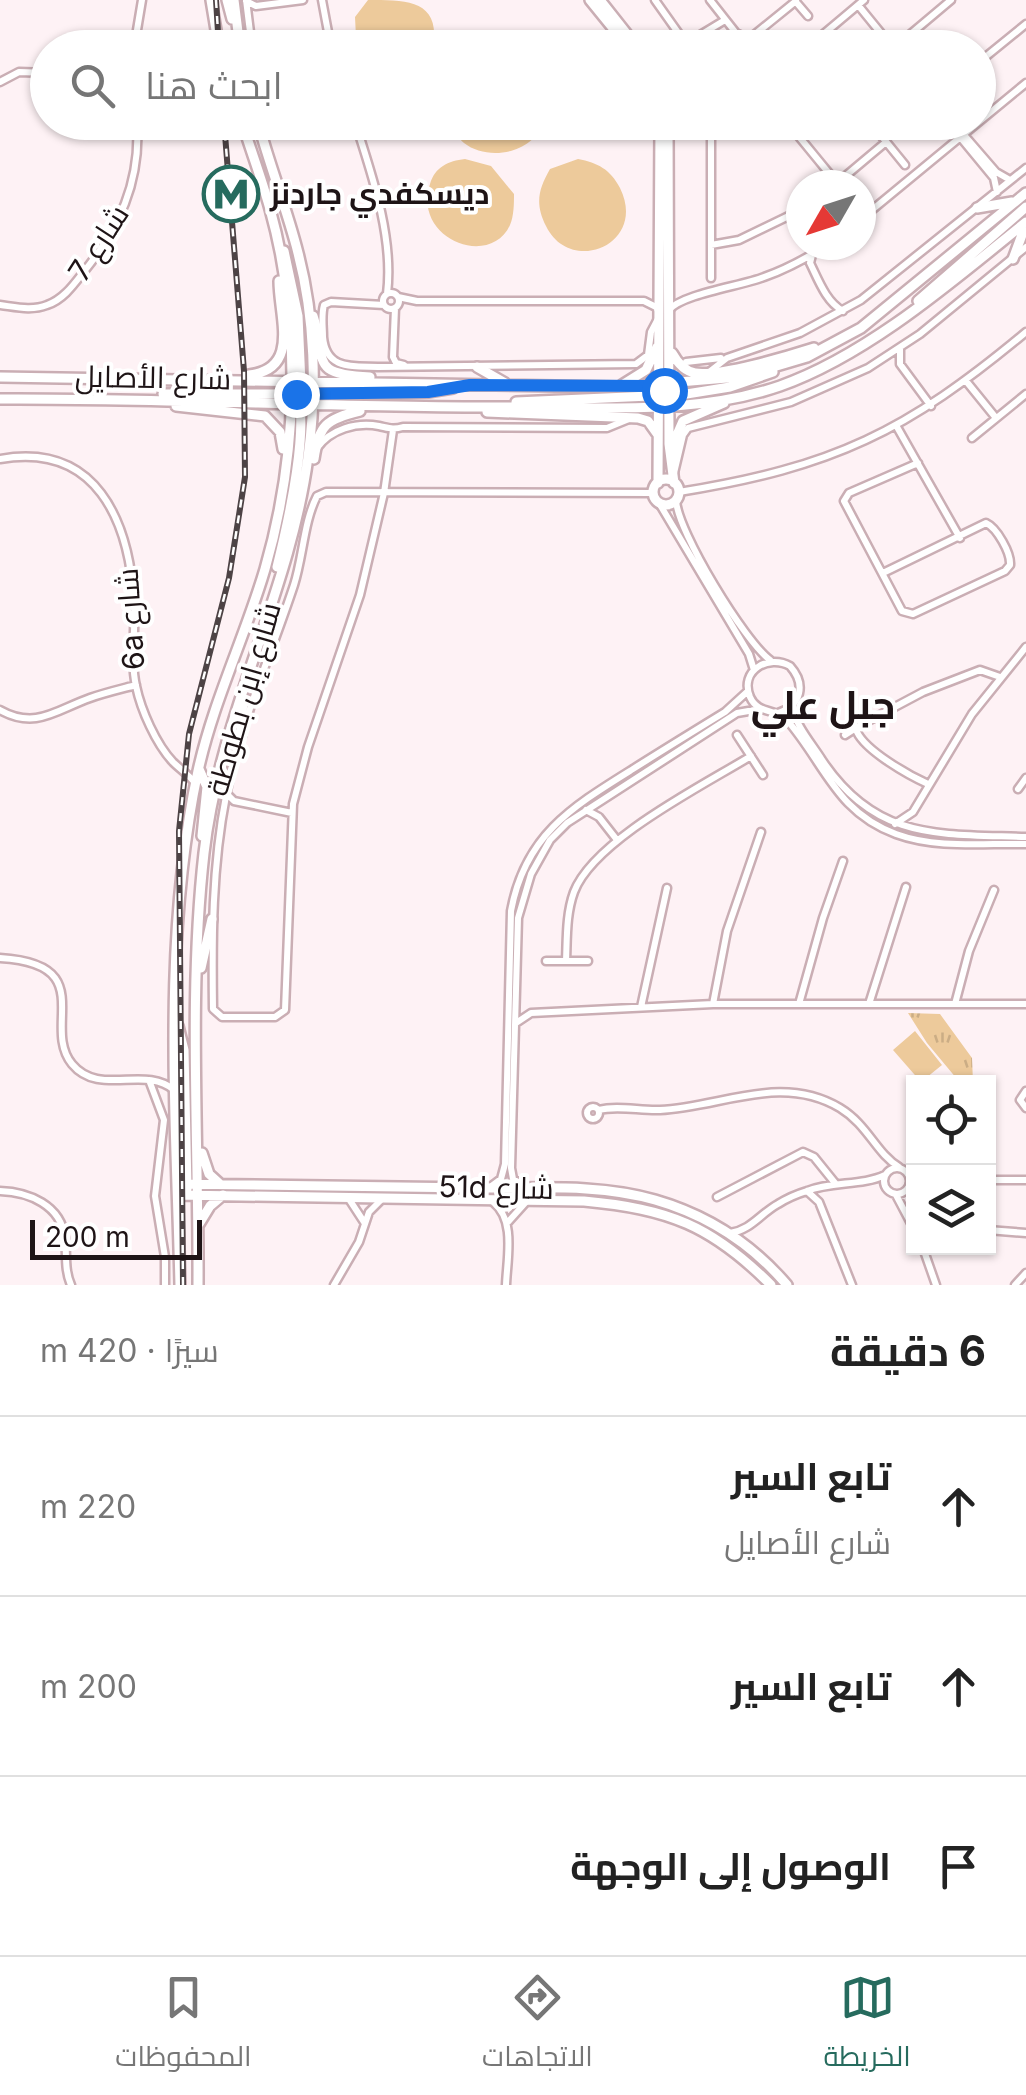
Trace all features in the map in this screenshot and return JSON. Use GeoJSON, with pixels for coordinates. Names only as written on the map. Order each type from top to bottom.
{"type":"FeatureCollection","features":[{"type":"Feature","properties":{"kind":"main road"},"geometry":{"type":"LineString","coordinates":[[211,0],[215,30]]}},
{"type":"Feature","properties":{"kind":"main road"},"geometry":{"type":"LineString","coordinates":[[230,0],[237,30]]}},
{"type":"Feature","properties":{"kind":"main road"},"geometry":{"type":"LineString","coordinates":[[590,0],[614,30]]}},
{"type":"Feature","properties":{"kind":"main road"},"geometry":{"type":"LineString","coordinates":[[600,0],[624,30]]}},
{"type":"Feature","properties":{"kind":"main road","name":"شارع إبن بطوطة"},"geometry":{"type":"LineString","coordinates":[[198,1280],[197,980],[204,853],[222,758],[299,508],[309,454],[271,210],[248,140]]}},
{"type":"Feature","properties":{"kind":"main road","name":"شارع إبن بطوطة"},"geometry":{"type":"LineString","coordinates":[[180,1285],[176,1092],[179,903],[198,769],[266,566],[300,393],[308,302],[295,241],[263,140]]}},
{"type":"Feature","properties":{"kind":"main road"},"geometry":{"type":"LineString","coordinates":[[660,140],[665,313],[670,349],[656,498],[666,505],[674,485],[677,432],[683,422],[730,399]]}},
{"type":"Feature","properties":{"kind":"main road"},"geometry":{"type":"LineString","coordinates":[[664,285],[668,140]]}},
{"type":"Feature","properties":{"kind":"main road"},"geometry":{"type":"LineString","coordinates":[[978,208],[1024,200]]}},
{"type":"Feature","properties":{"kind":"main road"},"geometry":{"type":"LineString","coordinates":[[906,314],[1024,200]]}},
{"type":"Feature","properties":{"kind":"main road"},"geometry":{"type":"LineString","coordinates":[[666,394],[755,380],[841,340],[886,310],[1024,200]]}},
{"type":"Feature","properties":{"kind":"main road"},"geometry":{"type":"LineString","coordinates":[[271,210],[296,302],[300,393],[428,392],[470,385]]}},
{"type":"Feature","properties":{"kind":"main road"},"geometry":{"type":"LineString","coordinates":[[1013,258],[1026,222]]}},
{"type":"Feature","properties":{"kind":"main road","name":"شارع الأصايل"},"geometry":{"type":"LineString","coordinates":[[0,399],[508,384],[620,386],[730,399],[782,385],[846,355],[1026,222]]}},
{"type":"Feature","properties":{"kind":"main road"},"geometry":{"type":"LineString","coordinates":[[230,378],[264,372],[283,351],[280,258]]}},
{"type":"Feature","properties":{"kind":"main road"},"geometry":{"type":"LineString","coordinates":[[308,302],[320,358],[332,372],[427,384]]}},
{"type":"Feature","properties":{"kind":"main road"},"geometry":{"type":"LineString","coordinates":[[620,386],[650,364],[665,313]]}},
{"type":"Feature","properties":{"kind":"main road"},"geometry":{"type":"LineString","coordinates":[[660,329],[674,485]]}},
{"type":"Feature","properties":{"kind":"main road"},"geometry":{"type":"LineString","coordinates":[[670,349],[678,363],[690,372],[708,372],[777,359],[841,340]]}},
{"type":"Feature","properties":{"kind":"main road"},"geometry":{"type":"LineString","coordinates":[[477,367],[508,384]]}},
{"type":"Feature","properties":{"kind":"main road","name":"شارع الأصايل"},"geometry":{"type":"LineString","coordinates":[[0,377],[230,378],[375,407],[474,408],[666,394]]}},
{"type":"Feature","properties":{"kind":"main road"},"geometry":{"type":"LineString","coordinates":[[109,398],[265,416],[280,432],[286,471]]}},
{"type":"Feature","properties":{"kind":"main road"},"geometry":{"type":"LineString","coordinates":[[263,628],[278,598],[296,537],[319,434],[338,417],[375,407]]}},
{"type":"Feature","properties":{"kind":"main road"},"geometry":{"type":"LineString","coordinates":[[474,408],[504,414],[633,418],[648,421],[660,440]]}},
{"type":"Feature","properties":{"kind":"main road"},"geometry":{"type":"LineString","coordinates":[[658,482],[668,480],[674,485]]}},
{"type":"Feature","properties":{"kind":"main road"},"geometry":{"type":"LineString","coordinates":[[241,735],[246,674]]}},
{"type":"Feature","properties":{"kind":"main road"},"geometry":{"type":"LineString","coordinates":[[198,769],[208,787],[202,828],[204,853]]}},
{"type":"Feature","properties":{"kind":"main road"},"geometry":{"type":"LineString","coordinates":[[197,980],[212,919]]}},
{"type":"Feature","properties":{"kind":"main road"},"geometry":{"type":"LineString","coordinates":[[176,1022],[184,1050],[180,1188]]}},
{"type":"Feature","properties":{"kind":"main road"},"geometry":{"type":"LineString","coordinates":[[198,1140],[207,1170],[221,1190],[198,1227]]}},
{"type":"Feature","properties":{"kind":"main road","name":"51d شارع"},"geometry":{"type":"LineString","coordinates":[[180,1188],[195,1192],[629,1194],[684,1210],[729,1233],[775,1270],[787,1285]]}},
{"type":"Feature","properties":{"kind":"main road","name":"51d شارع"},"geometry":{"type":"LineString","coordinates":[[221,1190],[386,1197],[488,1194]]}},
{"type":"Feature","properties":{"kind":"main road"},"geometry":{"type":"LineString","coordinates":[[195,1192],[194,1262],[198,1280]]}},
{"type":"Feature","properties":{"kind":"main road","name":"51d شارع"},"geometry":{"type":"LineString","coordinates":[[530,1194],[660,1213],[708,1233],[771,1285]]}},
{"type":"Feature","properties":{"kind":"main road"},"geometry":{"type":"LineString","coordinates":[[750,1264],[767,1277],[773,1276],[775,1270]]}},
{"type":"Feature","properties":{"kind":"street"},"geometry":{"type":"LineString","coordinates":[[137,30],[142,0]]}},
{"type":"Feature","properties":{"kind":"street"},"geometry":{"type":"LineString","coordinates":[[246,0],[256,6]]}},
{"type":"Feature","properties":{"kind":"street"},"geometry":{"type":"LineString","coordinates":[[246,0],[250,30]]}},
{"type":"Feature","properties":{"kind":"street"},"geometry":{"type":"LineString","coordinates":[[248,14],[256,6],[303,0]]}},
{"type":"Feature","properties":{"kind":"street"},"geometry":{"type":"LineString","coordinates":[[322,0],[328,30]]}},
{"type":"Feature","properties":{"kind":"street"},"geometry":{"type":"LineString","coordinates":[[656,0],[677,30]]}},
{"type":"Feature","properties":{"kind":"street"},"geometry":{"type":"LineString","coordinates":[[710,0],[734,30]]}},
{"type":"Feature","properties":{"kind":"street"},"geometry":{"type":"LineString","coordinates":[[915,30],[951,0]]}},
{"type":"Feature","properties":{"kind":"street"},"geometry":{"type":"LineString","coordinates":[[761,30],[796,1],[808,16]]}},
{"type":"Feature","properties":{"kind":"street"},"geometry":{"type":"LineString","coordinates":[[828,30],[863,2],[882,30]]}},
{"type":"Feature","properties":{"kind":"street"},"geometry":{"type":"LineString","coordinates":[[710,30],[725,20]]}},
{"type":"Feature","properties":{"kind":"street"},"geometry":{"type":"LineString","coordinates":[[996,48],[1026,24]]}},
{"type":"Feature","properties":{"kind":"street"},"geometry":{"type":"LineString","coordinates":[[0,82],[19,72],[30,72]]}},
{"type":"Feature","properties":{"kind":"street"},"geometry":{"type":"LineString","coordinates":[[996,108],[1026,83]]}},
{"type":"Feature","properties":{"kind":"street","name":"شارع 7"},"geometry":{"type":"LineString","coordinates":[[0,306],[27,309],[58,300],[99,253],[119,222],[131,190],[137,140]]}},
{"type":"Feature","properties":{"kind":"street"},"geometry":{"type":"LineString","coordinates":[[360,140],[380,215],[392,302],[394,360],[424,368]]}},
{"type":"Feature","properties":{"kind":"street"},"geometry":{"type":"LineString","coordinates":[[711,140],[711,278]]}},
{"type":"Feature","properties":{"kind":"street"},"geometry":{"type":"LineString","coordinates":[[801,140],[825,170]]}},
{"type":"Feature","properties":{"kind":"street"},"geometry":{"type":"LineString","coordinates":[[876,207],[957,140]]}},
{"type":"Feature","properties":{"kind":"street"},"geometry":{"type":"LineString","coordinates":[[965,140],[994,178],[997,192]]}},
{"type":"Feature","properties":{"kind":"street"},"geometry":{"type":"LineString","coordinates":[[966,140],[996,172],[1011,181]]}},
{"type":"Feature","properties":{"kind":"street"},"geometry":{"type":"LineString","coordinates":[[853,170],[886,142],[906,165]]}},
{"type":"Feature","properties":{"kind":"street"},"geometry":{"type":"LineString","coordinates":[[686,362],[727,358],[785,339],[844,312],[895,276],[1026,168]]}},
{"type":"Feature","properties":{"kind":"street"},"geometry":{"type":"LineString","coordinates":[[711,245],[739,240],[786,217]]}},
{"type":"Feature","properties":{"kind":"street"},"geometry":{"type":"LineString","coordinates":[[778,713],[792,707],[801,689],[800,680],[790,666],[771,660],[752,643],[693,548],[678,514],[674,485],[683,435],[692,426],[792,402],[886,358],[1026,247]]}},
{"type":"Feature","properties":{"kind":"street"},"geometry":{"type":"LineString","coordinates":[[690,297],[675,294],[664,285],[652,298],[644,300],[332,302],[322,310],[324,347],[330,360],[344,366],[636,364],[648,354],[651,332],[679,300],[743,285],[803,260]]}},
{"type":"Feature","properties":{"kind":"street"},"geometry":{"type":"LineString","coordinates":[[811,260],[832,304],[844,312]]}},
{"type":"Feature","properties":{"kind":"street"},"geometry":{"type":"LineString","coordinates":[[798,263],[807,268],[829,307],[830,319]]}},
{"type":"Feature","properties":{"kind":"street"},"geometry":{"type":"LineString","coordinates":[[644,300],[665,313]]}},
{"type":"Feature","properties":{"kind":"street"},"geometry":{"type":"LineString","coordinates":[[378,367],[390,355],[392,302]]}},
{"type":"Feature","properties":{"kind":"street"},"geometry":{"type":"LineString","coordinates":[[674,485],[749,480],[803,466],[897,426],[966,382],[1026,332]]}},
{"type":"Feature","properties":{"kind":"street"},"geometry":{"type":"LineString","coordinates":[[900,348],[900,364],[931,406]]}},
{"type":"Feature","properties":{"kind":"street"},"geometry":{"type":"LineString","coordinates":[[708,372],[727,358]]}},
{"type":"Feature","properties":{"kind":"street"},"geometry":{"type":"LineString","coordinates":[[886,358],[897,366],[919,400],[921,412]]}},
{"type":"Feature","properties":{"kind":"street"},"geometry":{"type":"LineString","coordinates":[[966,382],[996,418]]}},
{"type":"Feature","properties":{"kind":"street"},"geometry":{"type":"LineString","coordinates":[[972,438],[1026,394]]}},
{"type":"Feature","properties":{"kind":"street"},"geometry":{"type":"LineString","coordinates":[[315,453],[324,439],[337,430],[371,426],[393,430],[607,428],[633,418]]}},
{"type":"Feature","properties":{"kind":"street"},"geometry":{"type":"LineString","coordinates":[[897,426],[960,538]]}},
{"type":"Feature","properties":{"kind":"street"},"geometry":{"type":"LineString","coordinates":[[393,430],[384,493],[360,596],[308,748],[292,808],[285,1008],[277,1017],[222,1018],[215,1013],[212,919],[226,794],[241,735],[295,581],[314,500],[326,492],[384,493],[656,498],[749,654],[754,670],[748,691],[725,712],[566,812],[535,848],[518,883],[511,910],[505,1164],[501,1179],[488,1194],[502,1209],[508,1223],[506,1285]]}},
{"type":"Feature","properties":{"kind":"street","name":"6a شارع"},"geometry":{"type":"LineString","coordinates":[[0,459],[28,455],[60,460],[88,477],[108,502],[120,531],[132,581],[136,685],[156,734],[172,760],[196,785]]}},
{"type":"Feature","properties":{"kind":"street"},"geometry":{"type":"LineString","coordinates":[[884,574],[974,529],[987,528],[1006,552],[1006,566],[919,611],[906,610],[898,602],[851,515],[848,502],[858,491],[918,463]]}},
{"type":"Feature","properties":{"kind":"street"},"geometry":{"type":"LineString","coordinates":[[895,824],[913,812],[997,680],[1026,646]]}},
{"type":"Feature","properties":{"kind":"street"},"geometry":{"type":"LineString","coordinates":[[754,670],[771,660]]}},
{"type":"Feature","properties":{"kind":"street"},"geometry":{"type":"LineString","coordinates":[[845,735],[923,692],[980,670],[997,680]]}},
{"type":"Feature","properties":{"kind":"street","name":"6a شارع"},"geometry":{"type":"LineString","coordinates":[[0,710],[22,719],[40,720],[136,685]]}},
{"type":"Feature","properties":{"kind":"street"},"geometry":{"type":"LineString","coordinates":[[748,691],[760,709]]}},
{"type":"Feature","properties":{"kind":"street"},"geometry":{"type":"LineString","coordinates":[[792,707],[797,721],[847,792],[870,811],[917,832],[1026,840]]}},
{"type":"Feature","properties":{"kind":"street"},"geometry":{"type":"LineString","coordinates":[[508,1223],[530,1194],[512,1176],[518,918],[526,886],[550,840],[584,810],[737,713],[760,709],[778,713],[787,720],[838,794],[858,813],[882,827],[920,840],[1026,840]]}},
{"type":"Feature","properties":{"kind":"street"},"geometry":{"type":"LineString","coordinates":[[867,743],[865,729],[870,721]]}},
{"type":"Feature","properties":{"kind":"street"},"geometry":{"type":"LineString","coordinates":[[859,726],[858,735],[867,743],[896,767],[928,784]]}},
{"type":"Feature","properties":{"kind":"street"},"geometry":{"type":"LineString","coordinates":[[737,736],[763,775]]}},
{"type":"Feature","properties":{"kind":"street"},"geometry":{"type":"LineString","coordinates":[[566,961],[573,894],[586,869],[616,840],[751,756]]}},
{"type":"Feature","properties":{"kind":"street"},"geometry":{"type":"LineString","coordinates":[[181,767],[198,769]]}},
{"type":"Feature","properties":{"kind":"street"},"geometry":{"type":"LineString","coordinates":[[1018,789],[1026,778]]}},
{"type":"Feature","properties":{"kind":"street"},"geometry":{"type":"LineString","coordinates":[[226,794],[234,801],[292,808]]}},
{"type":"Feature","properties":{"kind":"street"},"geometry":{"type":"LineString","coordinates":[[600,816],[601,799]]}},
{"type":"Feature","properties":{"kind":"street"},"geometry":{"type":"LineString","coordinates":[[224,807],[234,801]]}},
{"type":"Feature","properties":{"kind":"street"},"geometry":{"type":"LineString","coordinates":[[584,810],[600,816],[616,840]]}},
{"type":"Feature","properties":{"kind":"street"},"geometry":{"type":"LineString","coordinates":[[913,812],[917,832]]}},
{"type":"Feature","properties":{"kind":"street"},"geometry":{"type":"LineString","coordinates":[[713,1004],[731,920],[762,832]]}},
{"type":"Feature","properties":{"kind":"street"},"geometry":{"type":"LineString","coordinates":[[799,1004],[822,918],[843,862]]}},
{"type":"Feature","properties":{"kind":"street"},"geometry":{"type":"LineString","coordinates":[[869,1004],[906,887]]}},
{"type":"Feature","properties":{"kind":"street"},"geometry":{"type":"LineString","coordinates":[[641,1007],[667,888]]}},
{"type":"Feature","properties":{"kind":"street"},"geometry":{"type":"LineString","coordinates":[[955,1004],[969,951],[994,890]]}},
{"type":"Feature","properties":{"kind":"street"},"geometry":{"type":"LineString","coordinates":[[0,958],[33,963],[56,982],[64,1006],[65,1051],[79,1071],[101,1080],[153,1080],[176,1092]]}},
{"type":"Feature","properties":{"kind":"street"},"geometry":{"type":"LineString","coordinates":[[546,960],[588,962]]}},
{"type":"Feature","properties":{"kind":"street"},"geometry":{"type":"LineString","coordinates":[[515,998],[531,1013]]}},
{"type":"Feature","properties":{"kind":"street"},"geometry":{"type":"LineString","coordinates":[[514,1027],[520,1017],[531,1013],[641,1007],[1026,1003]]}},
{"type":"Feature","properties":{"kind":"street"},"geometry":{"type":"LineString","coordinates":[[153,1080],[176,1066]]}},
{"type":"Feature","properties":{"kind":"street"},"geometry":{"type":"LineString","coordinates":[[153,1080],[164,1120],[155,1196],[166,1257],[165,1285]]}},
{"type":"Feature","properties":{"kind":"street"},"geometry":{"type":"LineString","coordinates":[[599,1110],[680,1108],[764,1091],[812,1096],[851,1115],[906,1176]]}},
{"type":"Feature","properties":{"kind":"street"},"geometry":{"type":"LineString","coordinates":[[1026,1091],[1020,1100],[1026,1108]]}},
{"type":"Feature","properties":{"kind":"street"},"geometry":{"type":"LineString","coordinates":[[718,1197],[799,1153],[811,1154],[834,1183]]}},
{"type":"Feature","properties":{"kind":"street"},"geometry":{"type":"LineString","coordinates":[[886,1187],[887,1157]]}},
{"type":"Feature","properties":{"kind":"street"},"geometry":{"type":"LineString","coordinates":[[729,1233],[744,1230],[786,1201],[820,1186],[872,1181],[900,1168]]}},
{"type":"Feature","properties":{"kind":"street"},"geometry":{"type":"LineString","coordinates":[[822,1170],[819,1202],[852,1285]]}},
{"type":"Feature","properties":{"kind":"street"},"geometry":{"type":"LineString","coordinates":[[996,1180],[1026,1180]]}},
{"type":"Feature","properties":{"kind":"street"},"geometry":{"type":"LineString","coordinates":[[872,1181],[895,1194],[906,1210]]}},
{"type":"Feature","properties":{"kind":"street"},"geometry":{"type":"LineString","coordinates":[[895,1194],[906,1185]]}},
{"type":"Feature","properties":{"kind":"street"},"geometry":{"type":"LineString","coordinates":[[0,1191],[32,1196],[56,1215],[64,1232],[70,1285]]}},
{"type":"Feature","properties":{"kind":"street"},"geometry":{"type":"LineString","coordinates":[[807,1191],[819,1202]]}},
{"type":"Feature","properties":{"kind":"street"},"geometry":{"type":"LineString","coordinates":[[345,1196],[356,1206],[364,1223]]}},
{"type":"Feature","properties":{"kind":"street"},"geometry":{"type":"LineString","coordinates":[[334,1285],[359,1242],[373,1207],[386,1197]]}},
{"type":"Feature","properties":{"kind":"street"},"geometry":{"type":"LineString","coordinates":[[904,1206],[906,1198]]}},
{"type":"Feature","properties":{"kind":"street"},"geometry":{"type":"LineString","coordinates":[[749,1248],[748,1237],[753,1228],[786,1201]]}},
{"type":"Feature","properties":{"kind":"street"},"geometry":{"type":"LineString","coordinates":[[996,1231],[1026,1233]]}},
{"type":"Feature","properties":{"kind":"street"},"geometry":{"type":"LineString","coordinates":[[926,1255],[936,1285]]}},
{"type":"Feature","properties":{"kind":"street"},"geometry":{"type":"LineString","coordinates":[[1015,1285],[1026,1274]]}},
{"type":"Feature","properties":{"kind":"green space"},"geometry":{"type":"Polygon","coordinates":[[[368,0],[408,2],[426,11],[434,30],[356,30],[355,17],[368,0]]]}},
{"type":"Feature","properties":{"kind":"green space"},"geometry":{"type":"Polygon","coordinates":[[[461,140],[531,140],[520,148],[497,153],[461,140]]]}},
{"type":"Feature","properties":{"kind":"green space"},"geometry":{"type":"Polygon","coordinates":[[[465,159],[491,166],[514,194],[510,225],[500,238],[487,245],[456,242],[442,233],[432,220],[427,203],[435,173],[448,163],[465,159]]]}},
{"type":"Feature","properties":{"kind":"green space"},"geometry":{"type":"Polygon","coordinates":[[[578,159],[597,165],[612,176],[626,208],[624,225],[615,238],[587,251],[557,241],[546,226],[539,204],[550,169],[578,159]]]}},
{"type":"Feature","properties":{"kind":"green space"},"geometry":{"type":"Polygon","coordinates":[[[908,1013],[940,1014],[972,1058],[973,1075],[954,1075],[908,1013]]]}},
{"type":"Feature","properties":{"kind":"green space"},"geometry":{"type":"Polygon","coordinates":[[[915,1031],[942,1065],[930,1075],[915,1075],[893,1050],[915,1031]]]}},
{"type":"Feature","properties":{"kind":"railway"},"geometry":{"type":"LineString","coordinates":[[216,0],[218,30]]}},
{"type":"Feature","properties":{"kind":"railway"},"geometry":{"type":"LineString","coordinates":[[183,1285],[179,831],[189,734],[229,578],[245,477],[244,371],[225,140]]}},
{"type":"Feature","properties":{"kind":"place","name":"ديسكفدي جاردنز"},"geometry":{"type":"Point","coordinates":[231,194]}},
{"type":"Feature","properties":{"kind":"district","name":"جبل علي"},"geometry":{"type":"Point","coordinates":[823,705]}},
{"type":"Feature","properties":{"kind":"route"},"geometry":{"type":"LineString","coordinates":[[296,394],[428,392],[470,385],[655,386],[664,390]]}}]}
